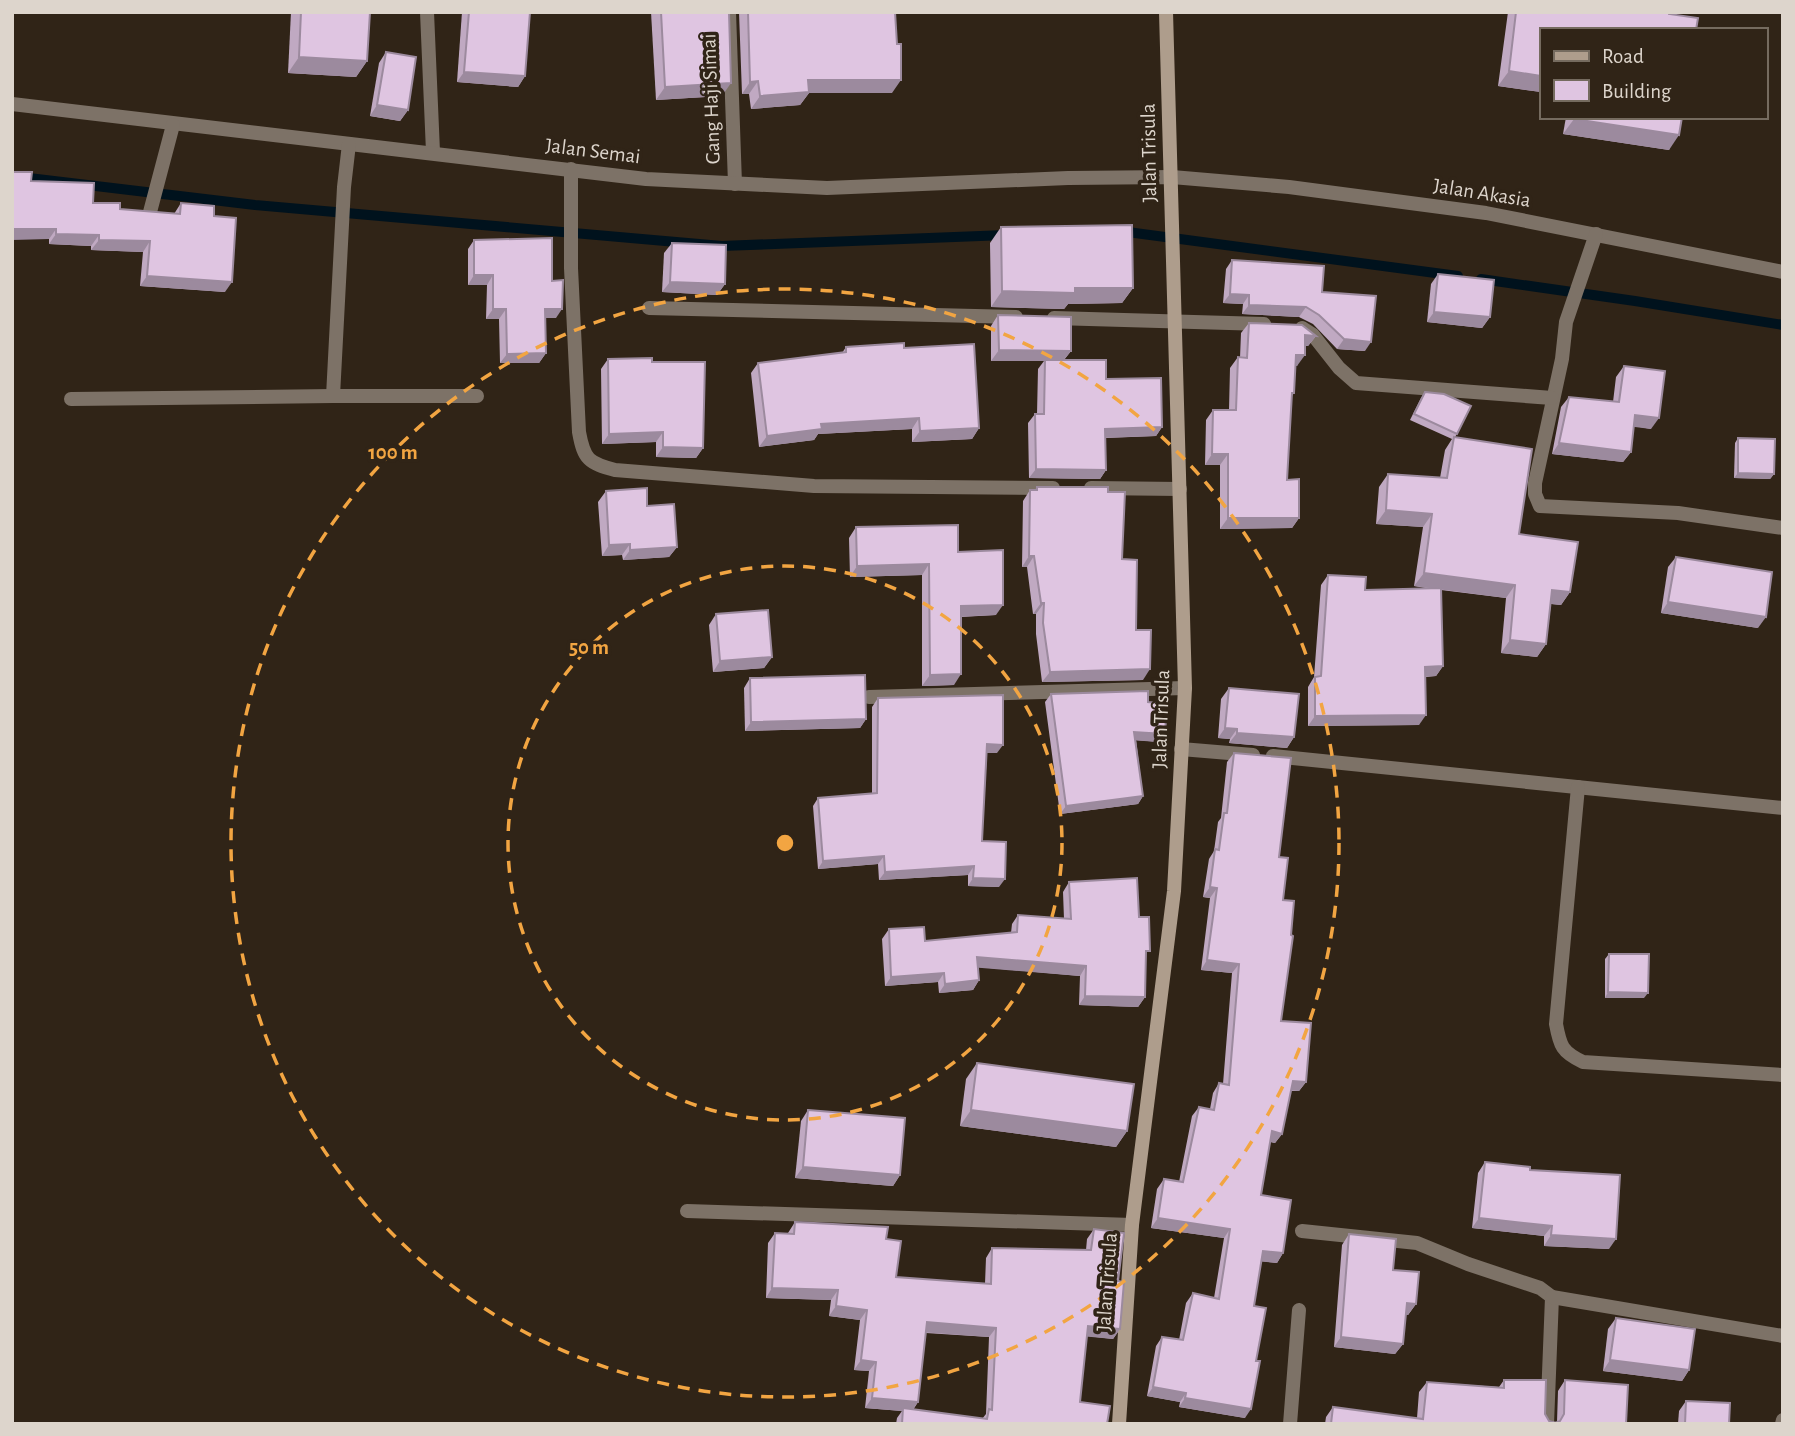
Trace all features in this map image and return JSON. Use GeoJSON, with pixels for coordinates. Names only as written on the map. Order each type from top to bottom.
{"type":"FeatureCollection","features":[{"type":"Feature","properties":{"kind":"street"},"geometry":{"type":"LineString","coordinates":[[427,12],[433,152]]}},
{"type":"Feature","properties":{"kind":"street","name":"Gang Haji Simai"},"geometry":{"type":"LineString","coordinates":[[729,12],[735,184]]}},
{"type":"Feature","properties":{"kind":"street","name":"Jalan Trisula"},"geometry":{"type":"LineString","coordinates":[[1119,1424],[1132,1225],[1174,891],[1185,688],[1166,12]]}},
{"type":"Feature","properties":{"kind":"street","name":"Jalan Semai"},"geometry":{"type":"LineString","coordinates":[[12,104],[646,179],[827,188],[1068,178],[1172,177]]}},
{"type":"Feature","properties":{"kind":"street"},"geometry":{"type":"LineString","coordinates":[[149,212],[173,125]]}},
{"type":"Feature","properties":{"kind":"street"},"geometry":{"type":"LineString","coordinates":[[333,396],[344,187],[349,144]]}},
{"type":"Feature","properties":{"kind":"street"},"geometry":{"type":"LineString","coordinates":[[570,169],[571,268],[579,432],[582,452],[593,464],[615,470],[814,486],[1180,489]]}},
{"type":"Feature","properties":{"kind":"street","name":"Jalan Akasia"},"geometry":{"type":"LineString","coordinates":[[1172,177],[1289,187],[1468,210],[1594,238],[1783,272]]}},
{"type":"Feature","properties":{"kind":"street"},"geometry":{"type":"LineString","coordinates":[[1594,238],[1566,322],[1562,359],[1535,483],[1535,494],[1541,506],[1678,513],[1783,527]]}},
{"type":"Feature","properties":{"kind":"street"},"geometry":{"type":"LineString","coordinates":[[649,308],[1298,326],[1313,335],[1339,368],[1356,383],[1552,398]]}},
{"type":"Feature","properties":{"kind":"street"},"geometry":{"type":"LineString","coordinates":[[71,399],[477,396]]}},
{"type":"Feature","properties":{"kind":"street"},"geometry":{"type":"LineString","coordinates":[[869,696],[1185,688]]}},
{"type":"Feature","properties":{"kind":"street"},"geometry":{"type":"LineString","coordinates":[[1181,749],[1783,808]]}},
{"type":"Feature","properties":{"kind":"street"},"geometry":{"type":"LineString","coordinates":[[1578,787],[1556,1024],[1560,1044],[1570,1056],[1583,1062],[1783,1075]]}},
{"type":"Feature","properties":{"kind":"street"},"geometry":{"type":"LineString","coordinates":[[687,1211],[1132,1225]]}},
{"type":"Feature","properties":{"kind":"street"},"geometry":{"type":"LineString","coordinates":[[1302,1231],[1417,1242],[1468,1264],[1540,1288],[1552,1297],[1783,1336]]}},
{"type":"Feature","properties":{"kind":"street"},"geometry":{"type":"LineString","coordinates":[[1547,1424],[1552,1297]]}},
{"type":"Feature","properties":{"kind":"street"},"geometry":{"type":"LineString","coordinates":[[1290,1424],[1299,1310]]}},
{"type":"Feature","properties":{"kind":"building"},"geometry":{"type":"Polygon","coordinates":[[[301,12],[370,12],[367,61],[299,57],[301,12]]]}},
{"type":"Feature","properties":{"kind":"building"},"geometry":{"type":"Polygon","coordinates":[[[469,12],[530,12],[525,76],[464,72],[469,12]]]}},
{"type":"Feature","properties":{"kind":"building"},"geometry":{"type":"Polygon","coordinates":[[[661,12],[729,12],[731,83],[665,87],[661,12]]]}},
{"type":"Feature","properties":{"kind":"building"},"geometry":{"type":"Polygon","coordinates":[[[748,12],[895,12],[897,44],[901,44],[901,80],[808,80],[809,92],[760,96],[758,81],[750,82],[748,12]]]}},
{"type":"Feature","properties":{"kind":"building"},"geometry":{"type":"Polygon","coordinates":[[[1516,12],[1669,12],[1698,18],[1696,28],[1540,28],[1540,76],[1509,71],[1516,12]]]}},
{"type":"Feature","properties":{"kind":"building"},"geometry":{"type":"Polygon","coordinates":[[[386,52],[416,57],[408,110],[377,105],[386,52]]]}},
{"type":"Feature","properties":{"kind":"building"},"geometry":{"type":"Polygon","coordinates":[[[1574,119],[1682,119],[1679,135],[1574,119]]]}},
{"type":"Feature","properties":{"kind":"building"},"geometry":{"type":"Polygon","coordinates":[[[12,172],[32,172],[31,181],[94,183],[93,203],[120,203],[120,209],[180,214],[181,203],[214,206],[214,216],[236,218],[232,282],[147,276],[150,241],[99,240],[99,235],[56,234],[56,229],[12,229],[12,172]]]}},
{"type":"Feature","properties":{"kind":"building"},"geometry":{"type":"Polygon","coordinates":[[[1132,225],[1133,288],[1075,288],[1075,293],[1002,291],[1001,227],[1132,225]]]}},
{"type":"Feature","properties":{"kind":"building"},"geometry":{"type":"Polygon","coordinates":[[[552,238],[552,281],[563,280],[562,309],[545,309],[546,353],[507,354],[506,309],[493,309],[493,275],[474,275],[474,240],[552,238]]]}},
{"type":"Feature","properties":{"kind":"building"},"geometry":{"type":"Polygon","coordinates":[[[672,243],[726,245],[725,284],[670,282],[672,243]]]}},
{"type":"Feature","properties":{"kind":"building"},"geometry":{"type":"Polygon","coordinates":[[[1232,260],[1324,266],[1322,292],[1376,296],[1371,342],[1344,339],[1319,315],[1306,307],[1249,305],[1249,295],[1230,294],[1232,260]]]}},
{"type":"Feature","properties":{"kind":"building"},"geometry":{"type":"Polygon","coordinates":[[[1438,274],[1494,280],[1490,317],[1434,312],[1438,274]]]}},
{"type":"Feature","properties":{"kind":"building"},"geometry":{"type":"Polygon","coordinates":[[[998,315],[1071,317],[1071,351],[999,350],[998,315]]]}},
{"type":"Feature","properties":{"kind":"building"},"geometry":{"type":"Polygon","coordinates":[[[1249,323],[1302,325],[1316,336],[1305,335],[1305,355],[1296,355],[1292,393],[1287,480],[1299,479],[1299,518],[1228,518],[1228,454],[1212,454],[1213,410],[1236,410],[1238,357],[1247,358],[1249,323]]]}},
{"type":"Feature","properties":{"kind":"building"},"geometry":{"type":"Polygon","coordinates":[[[904,343],[904,348],[974,344],[979,428],[920,431],[919,418],[821,424],[822,429],[767,436],[758,363],[846,352],[846,347],[904,343]]]}},
{"type":"Feature","properties":{"kind":"building"},"geometry":{"type":"Polygon","coordinates":[[[652,358],[652,362],[705,362],[703,448],[663,447],[663,432],[609,434],[608,359],[652,358]]]}},
{"type":"Feature","properties":{"kind":"building"},"geometry":{"type":"Polygon","coordinates":[[[1045,360],[1106,360],[1106,379],[1161,378],[1162,427],[1105,429],[1106,470],[1036,469],[1035,414],[1044,414],[1045,360]]]}},
{"type":"Feature","properties":{"kind":"building"},"geometry":{"type":"Polygon","coordinates":[[[1624,366],[1665,371],[1659,418],[1635,415],[1631,452],[1559,443],[1569,397],[1619,402],[1624,366]]]}},
{"type":"Feature","properties":{"kind":"building"},"geometry":{"type":"Polygon","coordinates":[[[1425,392],[1444,394],[1471,406],[1457,434],[1414,414],[1425,392]]]}},
{"type":"Feature","properties":{"kind":"building"},"geometry":{"type":"Polygon","coordinates":[[[1454,437],[1532,449],[1519,534],[1578,542],[1570,592],[1552,590],[1546,644],[1510,640],[1515,585],[1424,573],[1432,514],[1386,510],[1388,474],[1447,478],[1454,437]]]}},
{"type":"Feature","properties":{"kind":"building"},"geometry":{"type":"Polygon","coordinates":[[[1738,438],[1775,439],[1774,474],[1738,473],[1738,438]]]}},
{"type":"Feature","properties":{"kind":"building"},"geometry":{"type":"Polygon","coordinates":[[[1037,487],[1108,487],[1108,492],[1125,492],[1122,559],[1137,560],[1136,630],[1151,630],[1150,669],[1050,672],[1043,623],[1044,603],[1041,603],[1034,556],[1029,556],[1030,490],[1037,490],[1037,487]]]}},
{"type":"Feature","properties":{"kind":"building"},"geometry":{"type":"Polygon","coordinates":[[[647,488],[647,506],[674,504],[677,547],[630,550],[630,544],[609,545],[606,491],[647,488]]]}},
{"type":"Feature","properties":{"kind":"building"},"geometry":{"type":"Polygon","coordinates":[[[958,525],[958,552],[1003,550],[1003,605],[961,606],[961,674],[930,675],[929,564],[857,566],[856,527],[958,525]]]}},
{"type":"Feature","properties":{"kind":"building"},"geometry":{"type":"Polygon","coordinates":[[[1676,557],[1772,572],[1766,617],[1668,602],[1676,557]]]}},
{"type":"Feature","properties":{"kind":"building"},"geometry":{"type":"Polygon","coordinates":[[[1328,575],[1366,577],[1365,590],[1441,588],[1443,666],[1425,667],[1426,715],[1315,716],[1315,677],[1321,676],[1328,575]]]}},
{"type":"Feature","properties":{"kind":"building"},"geometry":{"type":"Polygon","coordinates":[[[768,610],[772,657],[720,661],[716,614],[768,610]]]}},
{"type":"Feature","properties":{"kind":"building"},"geometry":{"type":"Polygon","coordinates":[[[865,675],[866,719],[751,722],[750,678],[865,675]]]}},
{"type":"Feature","properties":{"kind":"building"},"geometry":{"type":"Polygon","coordinates":[[[1229,688],[1299,694],[1294,737],[1237,733],[1237,729],[1225,728],[1229,688]]]}},
{"type":"Feature","properties":{"kind":"building"},"geometry":{"type":"Polygon","coordinates":[[[1148,691],[1148,702],[1167,704],[1165,734],[1134,732],[1143,796],[1066,806],[1051,694],[1148,691]]]}},
{"type":"Feature","properties":{"kind":"building"},"geometry":{"type":"Polygon","coordinates":[[[1003,695],[1003,745],[987,744],[982,841],[1006,842],[1005,879],[973,878],[974,866],[885,872],[884,856],[823,861],[818,798],[877,793],[878,698],[1003,695]]]}},
{"type":"Feature","properties":{"kind":"building"},"geometry":{"type":"Polygon","coordinates":[[[1234,753],[1291,758],[1279,857],[1288,858],[1283,900],[1294,901],[1293,936],[1281,1021],[1311,1023],[1306,1082],[1293,1081],[1282,1134],[1272,1131],[1261,1195],[1291,1200],[1283,1253],[1263,1251],[1254,1306],[1266,1308],[1256,1361],[1260,1361],[1251,1409],[1185,1398],[1186,1393],[1153,1387],[1162,1337],[1183,1340],[1193,1293],[1219,1299],[1230,1229],[1158,1218],[1164,1179],[1183,1182],[1199,1107],[1214,1110],[1219,1083],[1229,1085],[1239,964],[1207,960],[1217,888],[1210,887],[1215,849],[1219,850],[1224,813],[1227,813],[1234,753]]]}},
{"type":"Feature","properties":{"kind":"building"},"geometry":{"type":"Polygon","coordinates":[[[1137,878],[1139,917],[1149,917],[1150,951],[1146,951],[1145,997],[1085,996],[1086,966],[977,957],[979,980],[945,984],[944,973],[891,977],[889,929],[924,927],[925,941],[1017,932],[1018,915],[1071,919],[1069,882],[1137,878]]]}},
{"type":"Feature","properties":{"kind":"building"},"geometry":{"type":"Polygon","coordinates":[[[1609,954],[1649,954],[1648,993],[1608,992],[1609,954]]]}},
{"type":"Feature","properties":{"kind":"building"},"geometry":{"type":"Polygon","coordinates":[[[977,1063],[1134,1084],[1127,1131],[971,1110],[977,1063]]]}},
{"type":"Feature","properties":{"kind":"building"},"geometry":{"type":"Polygon","coordinates":[[[808,1110],[905,1118],[900,1175],[803,1167],[808,1110]]]}},
{"type":"Feature","properties":{"kind":"building"},"geometry":{"type":"Polygon","coordinates":[[[1485,1162],[1530,1167],[1530,1170],[1620,1175],[1616,1239],[1551,1235],[1552,1226],[1479,1218],[1485,1162]]]}},
{"type":"Feature","properties":{"kind":"building"},"geometry":{"type":"Polygon","coordinates":[[[795,1222],[888,1227],[886,1239],[901,1241],[896,1277],[991,1284],[992,1248],[1091,1250],[1094,1229],[1124,1233],[1118,1281],[1124,1282],[1120,1329],[1088,1326],[1080,1402],[1110,1406],[1107,1424],[902,1424],[903,1408],[987,1419],[989,1409],[992,1410],[996,1328],[927,1322],[918,1402],[872,1398],[876,1362],[861,1360],[867,1310],[836,1306],[838,1290],[772,1288],[775,1233],[794,1234],[795,1222]]]}},
{"type":"Feature","properties":{"kind":"building"},"geometry":{"type":"Polygon","coordinates":[[[1349,1234],[1396,1239],[1393,1270],[1419,1272],[1416,1304],[1407,1303],[1403,1344],[1341,1337],[1349,1234]]]}},
{"type":"Feature","properties":{"kind":"building"},"geometry":{"type":"Polygon","coordinates":[[[1616,1318],[1695,1329],[1689,1370],[1610,1360],[1616,1318]]]}},
{"type":"Feature","properties":{"kind":"building"},"geometry":{"type":"Polygon","coordinates":[[[1504,1380],[1546,1380],[1545,1414],[1549,1421],[1555,1423],[1560,1421],[1564,1414],[1565,1380],[1628,1385],[1626,1424],[1331,1424],[1333,1407],[1423,1419],[1427,1382],[1504,1388],[1504,1380]]]}},
{"type":"Feature","properties":{"kind":"building"},"geometry":{"type":"Polygon","coordinates":[[[1686,1401],[1730,1403],[1729,1424],[1685,1424],[1686,1401]]]}},
{"type":"Feature","properties":{"kind":"waterway"},"geometry":{"type":"LineString","coordinates":[[12,176],[255,205],[722,246],[1006,235]]}},
{"type":"Feature","properties":{"kind":"waterway"},"geometry":{"type":"LineString","coordinates":[[1120,231],[1458,276]]}},
{"type":"Feature","properties":{"kind":"waterway"},"geometry":{"type":"LineString","coordinates":[[1481,279],[1783,325]]}}]}
